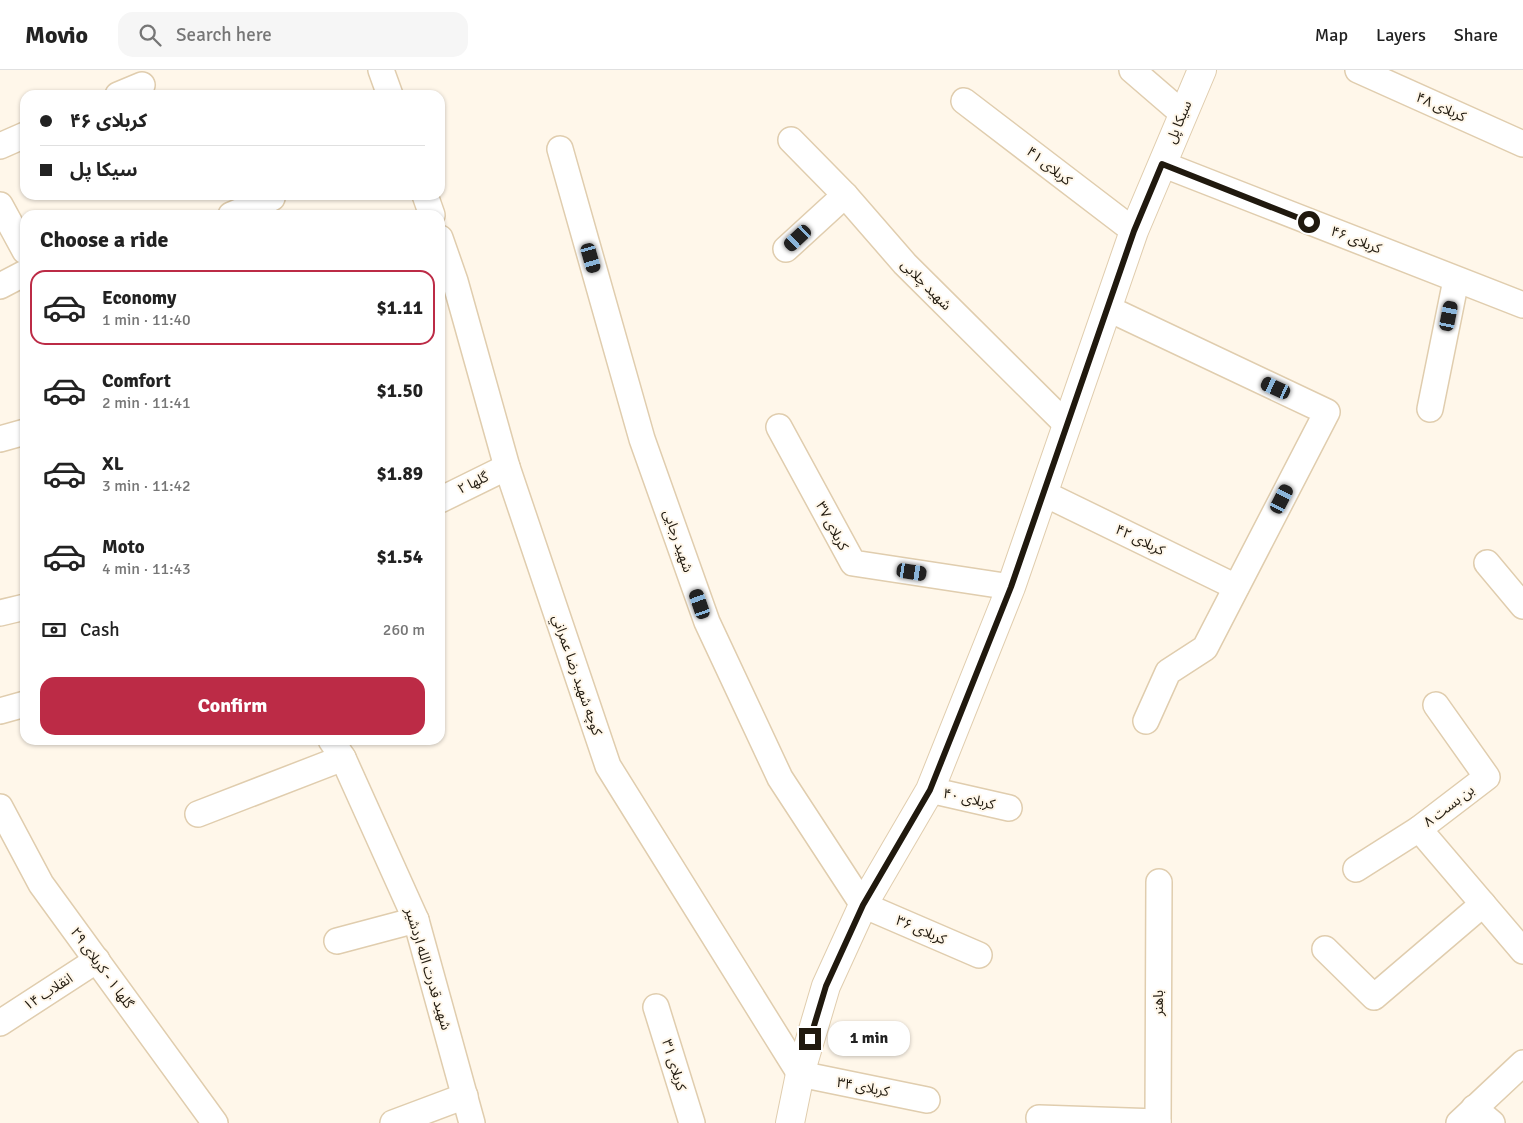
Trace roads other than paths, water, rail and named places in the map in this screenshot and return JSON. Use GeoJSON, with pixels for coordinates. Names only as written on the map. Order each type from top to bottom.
{"type":"FeatureCollection","features":[{"type":"Feature","properties":{"kind":"street"},"geometry":{"type":"LineString","coordinates":[[381,70],[388,90]]}},
{"type":"Feature","properties":{"kind":"street"},"geometry":{"type":"LineString","coordinates":[[1132,70],[1183,114]]}},
{"type":"Feature","properties":{"kind":"street","name":"سیکا پل"},"geometry":{"type":"LineString","coordinates":[[790,1123],[800,1074],[826,986],[863,905],[930,790],[1011,587],[1134,231],[1202,70]]}},
{"type":"Feature","properties":{"kind":"street","name":"کربلای ۴۸"},"geometry":{"type":"LineString","coordinates":[[1358,70],[1523,144]]}},
{"type":"Feature","properties":{"kind":"street"},"geometry":{"type":"LineString","coordinates":[[129,90],[142,84]]}},
{"type":"Feature","properties":{"kind":"street","name":"کربلای ۴۱"},"geometry":{"type":"LineString","coordinates":[[964,101],[1134,231]]}},
{"type":"Feature","properties":{"kind":"street"},"geometry":{"type":"LineString","coordinates":[[0,146],[20,137]]}},
{"type":"Feature","properties":{"kind":"street","name":"شهید چلابی"},"geometry":{"type":"LineString","coordinates":[[791,140],[845,195],[905,264],[1067,425]]}},
{"type":"Feature","properties":{"kind":"street","name":"شهید رجایی"},"geometry":{"type":"LineString","coordinates":[[560,150],[642,439],[707,622],[780,778],[863,905]]}},
{"type":"Feature","properties":{"kind":"street","name":"کربلای ۴۶"},"geometry":{"type":"LineString","coordinates":[[1162,164],[1523,306]]}},
{"type":"Feature","properties":{"kind":"street"},"geometry":{"type":"LineString","coordinates":[[786,250],[845,195]]}},
{"type":"Feature","properties":{"kind":"street"},"geometry":{"type":"LineString","coordinates":[[243,210],[267,200]]}},
{"type":"Feature","properties":{"kind":"street"},"geometry":{"type":"LineString","coordinates":[[0,205],[20,243]]}},
{"type":"Feature","properties":{"kind":"street","name":"كوچه شهيد رضا عمراني"},"geometry":{"type":"LineString","coordinates":[[445,267],[448,285],[507,467],[608,766],[800,1074]]}},
{"type":"Feature","properties":{"kind":"street"},"geometry":{"type":"LineString","coordinates":[[0,286],[20,276]]}},
{"type":"Feature","properties":{"kind":"street"},"geometry":{"type":"LineString","coordinates":[[1430,409],[1456,280]]}},
{"type":"Feature","properties":{"kind":"street"},"geometry":{"type":"LineString","coordinates":[[1107,308],[1327,412],[1205,648],[1168,672],[1146,721]]}},
{"type":"Feature","properties":{"kind":"street","name":"کربلای ۳۷"},"geometry":{"type":"LineString","coordinates":[[779,427],[853,563],[1011,587]]}},
{"type":"Feature","properties":{"kind":"street"},"geometry":{"type":"LineString","coordinates":[[0,439],[20,433]]}},
{"type":"Feature","properties":{"kind":"street","name":"گلها ۲"},"geometry":{"type":"LineString","coordinates":[[445,498],[507,467]]}},
{"type":"Feature","properties":{"kind":"street","name":"کربلای ۴۲"},"geometry":{"type":"LineString","coordinates":[[1044,493],[1236,587]]}},
{"type":"Feature","properties":{"kind":"street"},"geometry":{"type":"LineString","coordinates":[[1487,563],[1523,606]]}},
{"type":"Feature","properties":{"kind":"street"},"geometry":{"type":"LineString","coordinates":[[0,613],[20,608]]}},
{"type":"Feature","properties":{"kind":"street"},"geometry":{"type":"LineString","coordinates":[[0,711],[20,705]]}},
{"type":"Feature","properties":{"kind":"street","name":"بن بست ۸"},"geometry":{"type":"LineString","coordinates":[[1436,705],[1487,777],[1419,829],[1523,951]]}},
{"type":"Feature","properties":{"kind":"street"},"geometry":{"type":"LineString","coordinates":[[198,814],[337,749]]}},
{"type":"Feature","properties":{"kind":"street","name":"شهید قدرت الله اردشیر"},"geometry":{"type":"LineString","coordinates":[[337,749],[416,920],[472,1123]]}},
{"type":"Feature","properties":{"kind":"street","name":"کربلای ۴۰"},"geometry":{"type":"LineString","coordinates":[[930,790],[1009,808]]}},
{"type":"Feature","properties":{"kind":"street","name":"گلها ۱ - کربلای ۲۹"},"geometry":{"type":"LineString","coordinates":[[0,807],[41,884],[215,1123]]}},
{"type":"Feature","properties":{"kind":"street"},"geometry":{"type":"LineString","coordinates":[[1356,869],[1419,829]]}},
{"type":"Feature","properties":{"kind":"street","name":"باهنر"},"geometry":{"type":"LineString","coordinates":[[1158,1122],[1159,882]]}},
{"type":"Feature","properties":{"kind":"street"},"geometry":{"type":"LineString","coordinates":[[1326,949],[1374,997],[1483,904]]}},
{"type":"Feature","properties":{"kind":"street","name":"کربلای ۳۶"},"geometry":{"type":"LineString","coordinates":[[863,905],[979,955]]}},
{"type":"Feature","properties":{"kind":"street"},"geometry":{"type":"LineString","coordinates":[[336,941],[416,920]]}},
{"type":"Feature","properties":{"kind":"street","name":"انقلاب ۱۴"},"geometry":{"type":"LineString","coordinates":[[0,1022],[96,960]]}},
{"type":"Feature","properties":{"kind":"street","name":"کربلای ۳۱"},"geometry":{"type":"LineString","coordinates":[[656,1007],[692,1123]]}},
{"type":"Feature","properties":{"kind":"street"},"geometry":{"type":"LineString","coordinates":[[1475,1118],[1523,1063]]}},
{"type":"Feature","properties":{"kind":"street","name":"کربلای ۳۴"},"geometry":{"type":"LineString","coordinates":[[800,1074],[927,1100]]}},
{"type":"Feature","properties":{"kind":"street"},"geometry":{"type":"LineString","coordinates":[[393,1123],[465,1096]]}},
{"type":"Feature","properties":{"kind":"street"},"geometry":{"type":"LineString","coordinates":[[1039,1118],[1158,1122]]}}]}
